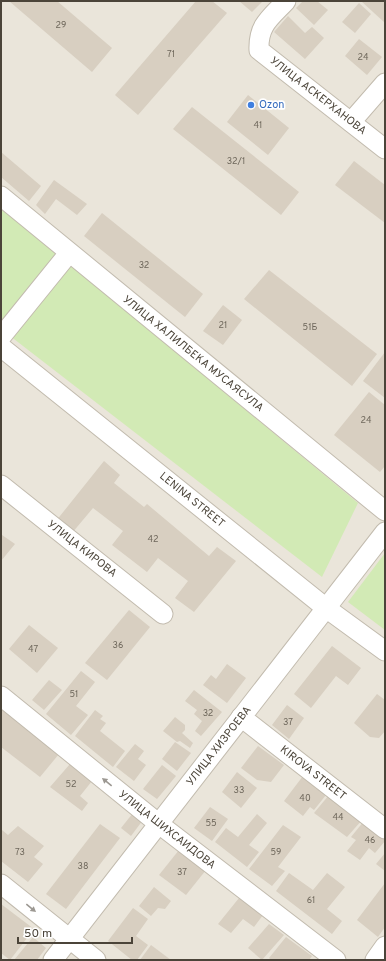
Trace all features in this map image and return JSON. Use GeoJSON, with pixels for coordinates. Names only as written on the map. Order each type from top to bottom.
{"type":"FeatureCollection","features":[{"type":"Feature","properties":{"kind":"street","name":"УЛИЦА АСКЕРХАНОВА"},"geometry":{"type":"LineString","coordinates":[[286,1],[262,27],[258,39],[259,50],[385,150]]}},
{"type":"Feature","properties":{"kind":"street"},"geometry":{"type":"LineString","coordinates":[[351,122],[385,84]]}},
{"type":"Feature","properties":{"kind":"street","name":"УЛИЦА ХАЛИЛБЕКА МУСАЯСУЛА"},"geometry":{"type":"LineString","coordinates":[[1,196],[385,511]]}},
{"type":"Feature","properties":{"kind":"street"},"geometry":{"type":"LineString","coordinates":[[1,337],[69,253]]}},
{"type":"Feature","properties":{"kind":"street","name":"LENINA STREET"},"geometry":{"type":"LineString","coordinates":[[1,347],[326,608],[385,651]]}},
{"type":"Feature","properties":{"kind":"street","name":"УЛИЦА КИРОВА"},"geometry":{"type":"LineString","coordinates":[[1,485],[163,614]]}},
{"type":"Feature","properties":{"kind":"street","name":"УЛИЦА ХИЗРОЕВА"},"geometry":{"type":"LineString","coordinates":[[53,960],[385,532]]}},
{"type":"Feature","properties":{"kind":"street","name":"УЛИЦА ШИХСАИДОВА"},"geometry":{"type":"LineString","coordinates":[[1,696],[158,824],[336,960]]}},
{"type":"Feature","properties":{"kind":"street","name":"KIROVA STREET"},"geometry":{"type":"LineString","coordinates":[[241,717],[385,829]]}},
{"type":"Feature","properties":{"kind":"street"},"geometry":{"type":"LineString","coordinates":[[1,884],[96,960]]}},
{"type":"Feature","properties":{"kind":"street"},"geometry":{"type":"LineString","coordinates":[[375,960],[385,946]]}},
{"type":"Feature","properties":{"kind":"shaded area"},"geometry":{"type":"Polygon","coordinates":[[[1,1],[385,1],[385,960],[1,960],[1,1]]]}},
{"type":"Feature","properties":{"kind":"green space"},"geometry":{"type":"Polygon","coordinates":[[[1,207],[358,503],[322,577],[1,329],[1,207]]]}},
{"type":"Feature","properties":{"kind":"green space"},"geometry":{"type":"Polygon","coordinates":[[[385,553],[385,630],[348,602],[385,553]]]}},
{"type":"Feature","properties":{"kind":"building"},"geometry":{"type":"Polygon","coordinates":[[[9,1],[57,1],[112,48],[92,72],[9,1]]]}},
{"type":"Feature","properties":{"kind":"building"},"geometry":{"type":"Polygon","coordinates":[[[196,1],[212,1],[227,13],[138,115],[115,95],[196,1]]]}},
{"type":"Feature","properties":{"kind":"building"},"geometry":{"type":"Polygon","coordinates":[[[239,1],[263,1],[252,12],[239,1]]]}},
{"type":"Feature","properties":{"kind":"building"},"geometry":{"type":"Polygon","coordinates":[[[303,1],[317,1],[328,10],[314,25],[296,8],[303,1]]]}},
{"type":"Feature","properties":{"kind":"building"},"geometry":{"type":"Polygon","coordinates":[[[361,1],[382,1],[385,3],[385,23],[361,1]]]}},
{"type":"Feature","properties":{"kind":"building"},"geometry":{"type":"Polygon","coordinates":[[[359,3],[371,14],[355,33],[342,22],[359,3]]]}},
{"type":"Feature","properties":{"kind":"building"},"geometry":{"type":"Polygon","coordinates":[[[288,16],[305,33],[312,27],[324,38],[305,59],[274,32],[288,16]]]}},
{"type":"Feature","properties":{"kind":"building"},"geometry":{"type":"Polygon","coordinates":[[[359,39],[382,57],[367,75],[345,56],[359,39]]]}},
{"type":"Feature","properties":{"kind":"building"},"geometry":{"type":"Polygon","coordinates":[[[248,95],[289,128],[268,155],[227,122],[248,95]]]}},
{"type":"Feature","properties":{"kind":"building"},"geometry":{"type":"Polygon","coordinates":[[[192,107],[299,192],[281,215],[173,129],[192,107]]]}},
{"type":"Feature","properties":{"kind":"building"},"geometry":{"type":"Polygon","coordinates":[[[1,152],[41,186],[29,201],[1,177],[1,152]]]}},
{"type":"Feature","properties":{"kind":"building"},"geometry":{"type":"Polygon","coordinates":[[[354,161],[385,185],[385,223],[335,185],[354,161]]]}},
{"type":"Feature","properties":{"kind":"building"},"geometry":{"type":"Polygon","coordinates":[[[54,180],[87,204],[77,215],[56,199],[45,214],[36,205],[54,180]]]}},
{"type":"Feature","properties":{"kind":"building"},"geometry":{"type":"Polygon","coordinates":[[[102,213],[203,294],[185,317],[84,236],[102,213]]]}},
{"type":"Feature","properties":{"kind":"building"},"geometry":{"type":"Polygon","coordinates":[[[269,270],[377,354],[352,386],[244,299],[269,270]]]}},
{"type":"Feature","properties":{"kind":"building"},"geometry":{"type":"Polygon","coordinates":[[[223,305],[242,320],[223,345],[203,331],[223,305]]]}},
{"type":"Feature","properties":{"kind":"building"},"geometry":{"type":"Polygon","coordinates":[[[385,352],[385,398],[363,381],[385,352]]]}},
{"type":"Feature","properties":{"kind":"building"},"geometry":{"type":"Polygon","coordinates":[[[369,392],[385,405],[385,466],[380,472],[334,435],[369,392]]]}},
{"type":"Feature","properties":{"kind":"building"},"geometry":{"type":"Polygon","coordinates":[[[104,461],[120,475],[114,483],[144,507],[147,504],[209,556],[217,547],[236,561],[194,612],[175,598],[188,581],[158,558],[147,572],[112,545],[123,531],[93,508],[72,533],[56,521],[104,461]]]}},
{"type":"Feature","properties":{"kind":"building"},"geometry":{"type":"Polygon","coordinates":[[[2,535],[15,544],[1,561],[1,536],[2,535]]]}},
{"type":"Feature","properties":{"kind":"building"},"geometry":{"type":"Polygon","coordinates":[[[129,610],[150,627],[107,680],[85,663],[129,610]]]}},
{"type":"Feature","properties":{"kind":"building"},"geometry":{"type":"Polygon","coordinates":[[[29,625],[58,648],[37,673],[9,649],[29,625]]]}},
{"type":"Feature","properties":{"kind":"building"},"geometry":{"type":"Polygon","coordinates":[[[332,646],[361,668],[348,685],[336,676],[311,708],[294,694],[332,646]]]}},
{"type":"Feature","properties":{"kind":"building"},"geometry":{"type":"Polygon","coordinates":[[[227,664],[246,678],[227,703],[203,685],[211,675],[216,679],[227,664]]]}},
{"type":"Feature","properties":{"kind":"building"},"geometry":{"type":"Polygon","coordinates":[[[81,671],[95,682],[76,706],[88,715],[71,735],[46,714],[81,671]]]}},
{"type":"Feature","properties":{"kind":"building"},"geometry":{"type":"Polygon","coordinates":[[[49,680],[62,690],[44,710],[32,700],[49,680]]]}},
{"type":"Feature","properties":{"kind":"building"},"geometry":{"type":"Polygon","coordinates":[[[194,690],[222,712],[201,736],[195,731],[202,721],[194,714],[197,710],[185,701],[194,690]]]}},
{"type":"Feature","properties":{"kind":"building"},"geometry":{"type":"Polygon","coordinates":[[[377,694],[385,700],[385,731],[379,738],[370,737],[354,723],[377,694]]]}},
{"type":"Feature","properties":{"kind":"building"},"geometry":{"type":"Polygon","coordinates":[[[287,705],[304,718],[289,739],[272,725],[287,705]]]}},
{"type":"Feature","properties":{"kind":"building"},"geometry":{"type":"Polygon","coordinates":[[[1,709],[59,754],[40,777],[1,747],[1,709]]]}},
{"type":"Feature","properties":{"kind":"building"},"geometry":{"type":"Polygon","coordinates":[[[95,710],[103,716],[100,719],[106,723],[100,731],[125,751],[113,767],[75,736],[95,710]]]}},
{"type":"Feature","properties":{"kind":"building"},"geometry":{"type":"Polygon","coordinates":[[[175,717],[185,725],[185,730],[182,733],[193,743],[190,748],[180,741],[177,742],[163,731],[175,717]]]}},
{"type":"Feature","properties":{"kind":"building"},"geometry":{"type":"Polygon","coordinates":[[[175,742],[191,753],[177,771],[162,759],[175,742]]]}},
{"type":"Feature","properties":{"kind":"building"},"geometry":{"type":"Polygon","coordinates":[[[135,744],[144,751],[138,759],[146,765],[134,781],[116,767],[135,744]]]}},
{"type":"Feature","properties":{"kind":"building"},"geometry":{"type":"Polygon","coordinates":[[[258,746],[284,765],[271,782],[257,780],[241,768],[258,746]]]}},
{"type":"Feature","properties":{"kind":"building"},"geometry":{"type":"Polygon","coordinates":[[[70,764],[92,781],[80,796],[88,803],[82,811],[50,787],[70,764]]]}},
{"type":"Feature","properties":{"kind":"building"},"geometry":{"type":"Polygon","coordinates":[[[162,765],[176,776],[157,799],[143,789],[162,765]]]}},
{"type":"Feature","properties":{"kind":"building"},"geometry":{"type":"Polygon","coordinates":[[[237,772],[257,788],[241,808],[222,792],[237,772]]]}},
{"type":"Feature","properties":{"kind":"building"},"geometry":{"type":"Polygon","coordinates":[[[303,776],[326,795],[314,810],[310,807],[303,816],[284,801],[303,776]]]}},
{"type":"Feature","properties":{"kind":"building"},"geometry":{"type":"Polygon","coordinates":[[[329,795],[362,820],[347,837],[314,813],[329,795]]]}},
{"type":"Feature","properties":{"kind":"building"},"geometry":{"type":"Polygon","coordinates":[[[210,807],[228,819],[212,841],[194,828],[210,807]]]}},
{"type":"Feature","properties":{"kind":"building"},"geometry":{"type":"Polygon","coordinates":[[[133,813],[143,820],[131,836],[121,828],[133,813]]]}},
{"type":"Feature","properties":{"kind":"building"},"geometry":{"type":"Polygon","coordinates":[[[257,814],[267,823],[249,845],[259,852],[247,867],[215,842],[226,828],[238,837],[257,814]]]}},
{"type":"Feature","properties":{"kind":"building"},"geometry":{"type":"Polygon","coordinates":[[[364,821],[385,838],[385,841],[375,853],[369,848],[360,860],[347,851],[356,840],[351,837],[364,821]]]}},
{"type":"Feature","properties":{"kind":"building"},"geometry":{"type":"Polygon","coordinates":[[[100,824],[120,838],[66,909],[46,894],[100,824]]]}},
{"type":"Feature","properties":{"kind":"building"},"geometry":{"type":"Polygon","coordinates":[[[283,825],[301,837],[278,867],[285,871],[272,886],[249,869],[283,825]]]}},
{"type":"Feature","properties":{"kind":"building"},"geometry":{"type":"Polygon","coordinates":[[[18,826],[44,846],[34,857],[43,864],[28,882],[1,861],[1,830],[8,835],[18,826]]]}},
{"type":"Feature","properties":{"kind":"building"},"geometry":{"type":"Polygon","coordinates":[[[179,850],[206,870],[186,895],[159,875],[179,850]]]}},
{"type":"Feature","properties":{"kind":"building"},"geometry":{"type":"Polygon","coordinates":[[[385,853],[385,871],[376,864],[385,853]]]}},
{"type":"Feature","properties":{"kind":"building"},"geometry":{"type":"Polygon","coordinates":[[[289,873],[313,890],[327,873],[345,887],[327,909],[342,921],[332,934],[276,891],[289,873]]]}},
{"type":"Feature","properties":{"kind":"building"},"geometry":{"type":"Polygon","coordinates":[[[385,883],[385,927],[378,937],[357,920],[385,883]]]}},
{"type":"Feature","properties":{"kind":"building"},"geometry":{"type":"Polygon","coordinates":[[[154,887],[171,901],[165,909],[158,908],[151,916],[139,906],[154,887]]]}},
{"type":"Feature","properties":{"kind":"building"},"geometry":{"type":"Polygon","coordinates":[[[239,898],[263,915],[254,927],[243,919],[231,933],[218,924],[239,898]]]}},
{"type":"Feature","properties":{"kind":"building"},"geometry":{"type":"Polygon","coordinates":[[[1,904],[34,929],[10,960],[1,953],[1,904]]]}},
{"type":"Feature","properties":{"kind":"building"},"geometry":{"type":"Polygon","coordinates":[[[133,908],[148,919],[136,936],[148,945],[137,960],[132,960],[108,941],[133,908]]]}},
{"type":"Feature","properties":{"kind":"building"},"geometry":{"type":"Polygon","coordinates":[[[269,924],[284,935],[262,960],[248,948],[269,924]]]}},
{"type":"Feature","properties":{"kind":"building"},"geometry":{"type":"Polygon","coordinates":[[[33,937],[46,948],[37,960],[14,960],[33,937]]]}},
{"type":"Feature","properties":{"kind":"building"},"geometry":{"type":"Polygon","coordinates":[[[286,937],[312,956],[309,960],[271,960],[269,958],[286,937]]]}},
{"type":"Feature","properties":{"kind":"building"},"geometry":{"type":"Polygon","coordinates":[[[151,945],[171,960],[140,960],[151,945]]]}},
{"type":"Feature","properties":{"kind":"place","name":"Ozon"},"geometry":{"type":"Point","coordinates":[251,105]}}]}
